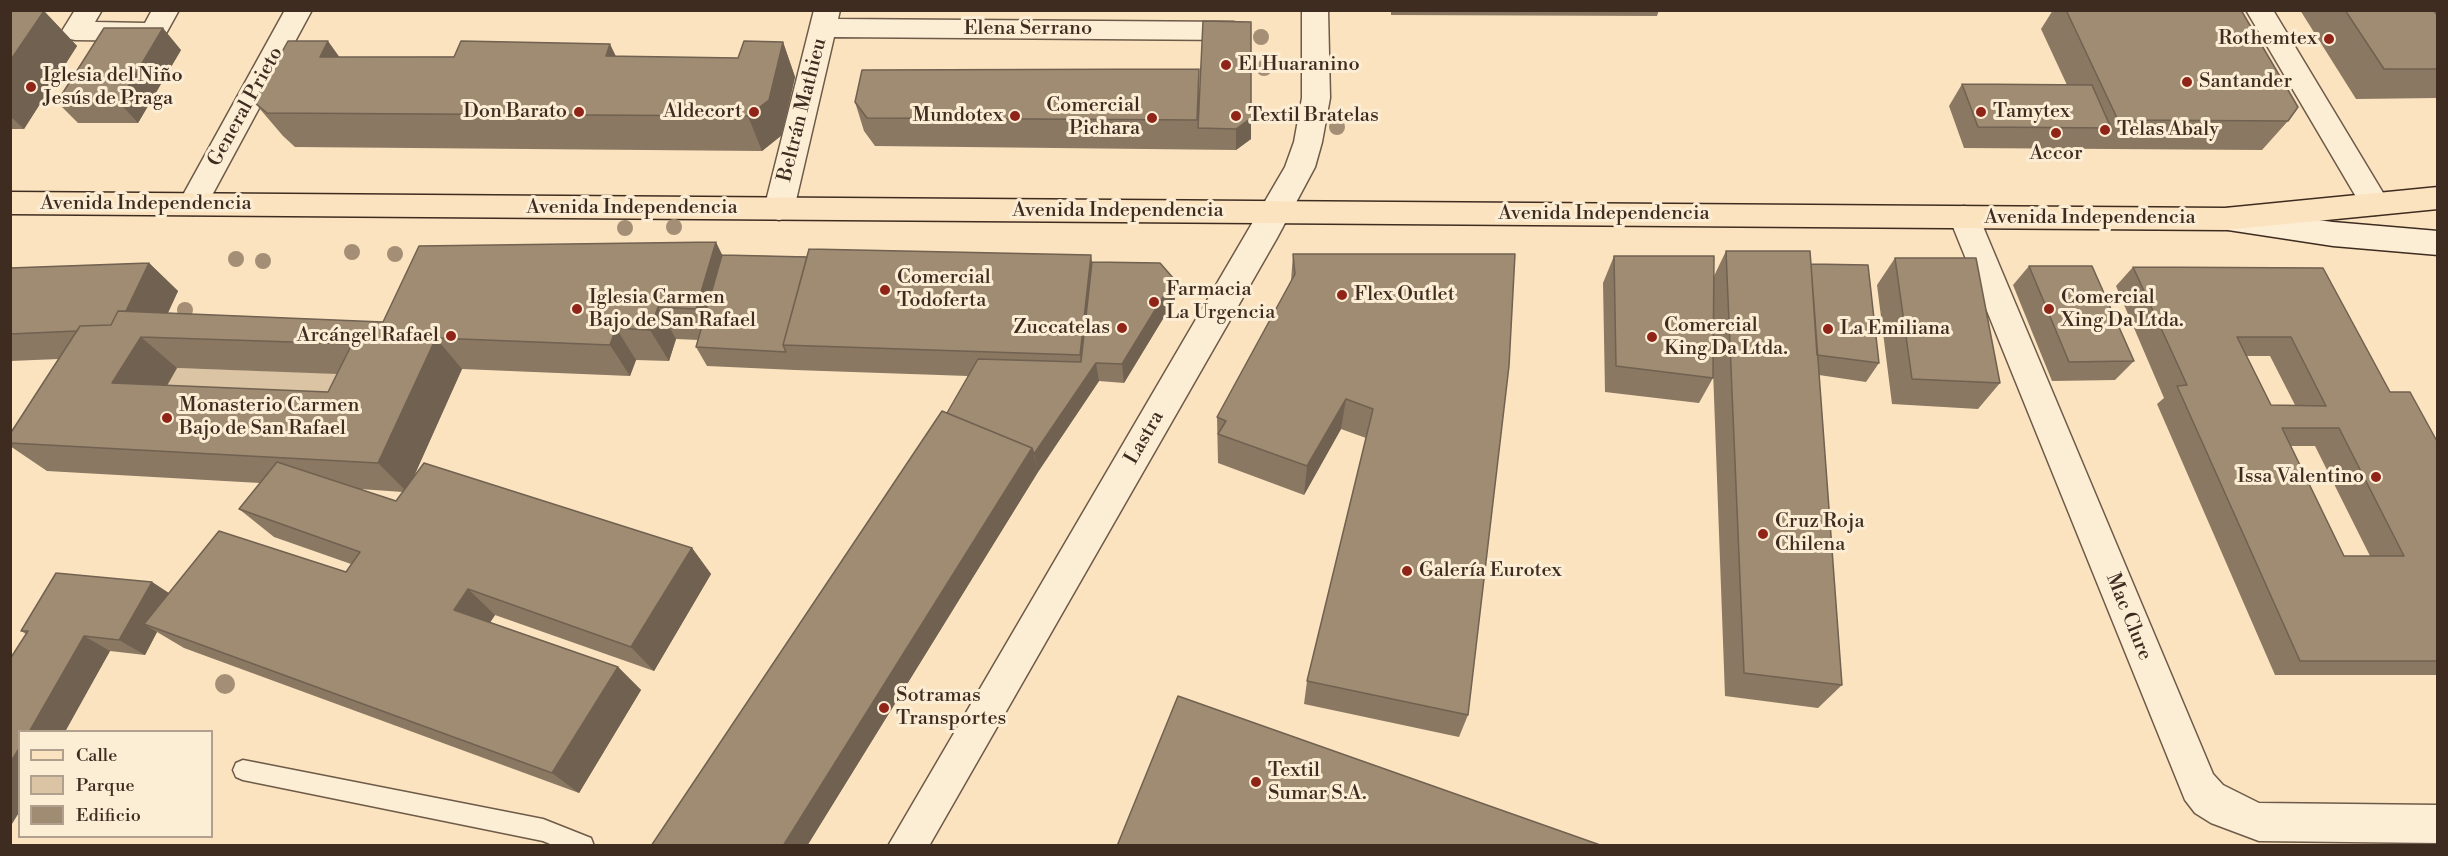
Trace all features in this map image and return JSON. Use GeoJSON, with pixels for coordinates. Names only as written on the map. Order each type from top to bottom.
{"type":"FeatureCollection","features":[{"type":"Feature","properties":{"kind":"main road","name":"Avenida Independencia"},"geometry":{"type":"LineString","coordinates":[[10,203],[2225,219],[2438,198]]}},
{"type":"Feature","properties":{"kind":"street"},"geometry":{"type":"LineString","coordinates":[[89,10],[75,31],[153,32],[166,10]]}},
{"type":"Feature","properties":{"kind":"street","name":"General Prieto"},"geometry":{"type":"LineString","coordinates":[[193,204],[299,10]]}},
{"type":"Feature","properties":{"kind":"street","name":"Lastra"},"geometry":{"type":"LineString","coordinates":[[907,846],[1277,212],[1300,167],[1313,121],[1317,78],[1315,10]]}},
{"type":"Feature","properties":{"kind":"street"},"geometry":{"type":"LineString","coordinates":[[2259,10],[2375,204]]}},
{"type":"Feature","properties":{"kind":"street","name":"Elena Serrano"},"geometry":{"type":"LineString","coordinates":[[825,19],[1233,31]]}},
{"type":"Feature","properties":{"kind":"street","name":"Beltrán Mathieu"},"geometry":{"type":"LineString","coordinates":[[780,209],[825,19]]}},
{"type":"Feature","properties":{"kind":"street","name":"Mac Clure"},"geometry":{"type":"LineString","coordinates":[[1964,216],[2199,787],[2209,799],[2225,809],[2259,822],[2438,824]]}},
{"type":"Feature","properties":{"kind":"street","name":"Avenida Independencia"},"geometry":{"type":"LineString","coordinates":[[2225,219],[2333,234],[2438,243]]}},
{"type":"Feature","properties":{"kind":"lane"},"geometry":{"type":"LineString","coordinates":[[243,770],[543,830],[583,846]]}},
{"type":"Feature","properties":{"kind":"green space"},"geometry":{"type":"Polygon","coordinates":[[[177,368],[381,375],[358,422],[150,414],[177,368]]]}},
{"type":"Feature","properties":{"kind":"building"},"geometry":{"type":"Polygon","coordinates":[[[2066,10],[2241,10],[2298,107],[2288,121],[2118,120],[2066,10]]]}},
{"type":"Feature","properties":{"kind":"building"},"geometry":{"type":"Polygon","coordinates":[[[2345,10],[2433,10],[2438,16],[2438,69],[2384,69],[2345,10]]]}},
{"type":"Feature","properties":{"kind":"building"},"geometry":{"type":"Polygon","coordinates":[[[10,11],[44,11],[10,61],[10,11]]]}},
{"type":"Feature","properties":{"kind":"building"},"geometry":{"type":"Polygon","coordinates":[[[1203,21],[1251,22],[1251,118],[1236,129],[1198,128],[1203,21]]]}},
{"type":"Feature","properties":{"kind":"building"},"geometry":{"type":"Polygon","coordinates":[[[104,28],[163,28],[119,102],[57,102],[104,28]]]}},
{"type":"Feature","properties":{"kind":"building"},"geometry":{"type":"Polygon","coordinates":[[[288,41],[328,41],[320,57],[454,57],[461,41],[610,44],[606,56],[738,58],[744,41],[783,42],[769,100],[748,116],[267,113],[254,102],[288,41]]]}},
{"type":"Feature","properties":{"kind":"building"},"geometry":{"type":"Polygon","coordinates":[[[1199,69],[1197,120],[867,118],[855,102],[862,70],[1199,69]]]}},
{"type":"Feature","properties":{"kind":"building"},"geometry":{"type":"Polygon","coordinates":[[[1962,84],[2092,85],[2111,128],[1978,127],[1962,84]]]}},
{"type":"Feature","properties":{"kind":"building"},"geometry":{"type":"Polygon","coordinates":[[[716,242],[696,309],[658,307],[650,330],[616,328],[610,345],[436,338],[378,463],[10,443],[10,434],[80,326],[111,325],[118,311],[383,322],[419,246],[716,242]],[[141,337],[112,383],[328,392],[352,344],[141,337]]]}},
{"type":"Feature","properties":{"kind":"building"},"geometry":{"type":"Polygon","coordinates":[[[809,249],[1091,255],[1080,355],[783,345],[809,249]]]}},
{"type":"Feature","properties":{"kind":"building","name":"Cruz Roja Chilena"},"geometry":{"type":"Polygon","coordinates":[[[1726,251],[1810,251],[1842,685],[1744,673],[1726,251]]]}},
{"type":"Feature","properties":{"kind":"building","name":"Galería Eurotex"},"geometry":{"type":"Polygon","coordinates":[[[1293,254],[1515,254],[1509,366],[1468,715],[1307,681],[1373,409],[1346,399],[1307,466],[1218,434],[1226,421],[1217,417],[1295,274],[1293,254]]]}},
{"type":"Feature","properties":{"kind":"building"},"geometry":{"type":"Polygon","coordinates":[[[722,255],[807,257],[783,345],[786,352],[696,347],[722,255]]]}},
{"type":"Feature","properties":{"kind":"building","name":"Comercial King Da Ltda."},"geometry":{"type":"Polygon","coordinates":[[[1614,256],[1714,256],[1713,378],[1616,366],[1614,256]]]}},
{"type":"Feature","properties":{"kind":"building"},"geometry":{"type":"Polygon","coordinates":[[[1895,258],[1976,258],[2000,383],[1912,379],[1895,258]]]}},
{"type":"Feature","properties":{"kind":"building"},"geometry":{"type":"Polygon","coordinates":[[[1092,262],[1160,263],[1174,279],[1122,364],[1096,363],[1034,454],[1032,448],[947,413],[978,359],[1081,362],[1092,262]]]}},
{"type":"Feature","properties":{"kind":"building"},"geometry":{"type":"Polygon","coordinates":[[[149,263],[126,311],[118,311],[111,325],[80,326],[77,331],[10,334],[10,268],[149,263]]]}},
{"type":"Feature","properties":{"kind":"building"},"geometry":{"type":"Polygon","coordinates":[[[1811,264],[1868,265],[1879,363],[1817,355],[1811,264]]]}},
{"type":"Feature","properties":{"kind":"building"},"geometry":{"type":"Polygon","coordinates":[[[2029,266],[2092,266],[2134,361],[2069,362],[2029,266]]]}},
{"type":"Feature","properties":{"kind":"building","name":"Issa Valentino"},"geometry":{"type":"Polygon","coordinates":[[[2133,267],[2323,268],[2390,392],[2410,392],[2438,443],[2438,661],[2300,661],[2177,386],[2187,385],[2133,267]],[[2237,337],[2271,405],[2326,406],[2291,337],[2237,337]],[[2282,428],[2344,556],[2404,556],[2339,428],[2282,428]]]}},
{"type":"Feature","properties":{"kind":"building"},"geometry":{"type":"Polygon","coordinates":[[[942,411],[1032,448],[783,846],[651,846],[942,411]]]}},
{"type":"Feature","properties":{"kind":"building"},"geometry":{"type":"Polygon","coordinates":[[[277,462],[396,501],[424,463],[692,548],[631,647],[468,589],[454,610],[618,667],[552,773],[144,624],[219,531],[346,572],[360,552],[239,509],[277,462]]]}},
{"type":"Feature","properties":{"kind":"building"},"geometry":{"type":"Polygon","coordinates":[[[56,573],[152,582],[119,640],[84,636],[30,730],[18,730],[18,750],[10,763],[10,659],[28,631],[21,631],[56,573]]]}},
{"type":"Feature","properties":{"kind":"building","name":"Textil Sumar S.A."},"geometry":{"type":"Polygon","coordinates":[[[1178,696],[1603,846],[1117,846],[1178,696]]]}},
{"type":"Feature","properties":{"kind":"place","name":"Rothemtex"},"geometry":{"type":"Point","coordinates":[2329,39]}},
{"type":"Feature","properties":{"kind":"place","name":"El Huaranino"},"geometry":{"type":"Point","coordinates":[1226,65]}},
{"type":"Feature","properties":{"kind":"place","name":"Santander"},"geometry":{"type":"Point","coordinates":[2187,82]}},
{"type":"Feature","properties":{"kind":"place","name":"Iglesia del Niño Jesús de Praga"},"geometry":{"type":"Point","coordinates":[31,87]}},
{"type":"Feature","properties":{"kind":"place","name":"Don Barato"},"geometry":{"type":"Point","coordinates":[579,112]}},
{"type":"Feature","properties":{"kind":"place","name":"Aldecort"},"geometry":{"type":"Point","coordinates":[754,112]}},
{"type":"Feature","properties":{"kind":"place","name":"Tamytex"},"geometry":{"type":"Point","coordinates":[1981,112]}},
{"type":"Feature","properties":{"kind":"place","name":"Mundotex"},"geometry":{"type":"Point","coordinates":[1015,116]}},
{"type":"Feature","properties":{"kind":"place","name":"Textil Bratelas"},"geometry":{"type":"Point","coordinates":[1236,116]}},
{"type":"Feature","properties":{"kind":"place","name":"Comercial Pichara"},"geometry":{"type":"Point","coordinates":[1152,118]}},
{"type":"Feature","properties":{"kind":"place","name":"Telas Abaly"},"geometry":{"type":"Point","coordinates":[2105,130]}},
{"type":"Feature","properties":{"kind":"place","name":"Accor"},"geometry":{"type":"Point","coordinates":[2056,133]}},
{"type":"Feature","properties":{"kind":"place","name":"Comercial Todoferta"},"geometry":{"type":"Point","coordinates":[885,290]}},
{"type":"Feature","properties":{"kind":"place","name":"Flex Outlet"},"geometry":{"type":"Point","coordinates":[1342,295]}},
{"type":"Feature","properties":{"kind":"place","name":"Farmacia La Urgencia"},"geometry":{"type":"Point","coordinates":[1154,302]}},
{"type":"Feature","properties":{"kind":"place","name":"Iglesia Carmen Bajo de San Rafael"},"geometry":{"type":"Point","coordinates":[577,309]}},
{"type":"Feature","properties":{"kind":"place","name":"Comercial Xing Da Ltda."},"geometry":{"type":"Point","coordinates":[2049,309]}},
{"type":"Feature","properties":{"kind":"place","name":"Zuccatelas"},"geometry":{"type":"Point","coordinates":[1122,328]}},
{"type":"Feature","properties":{"kind":"place","name":"La Emiliana"},"geometry":{"type":"Point","coordinates":[1828,329]}},
{"type":"Feature","properties":{"kind":"place","name":"Arcángel Rafael"},"geometry":{"type":"Point","coordinates":[451,336]}},
{"type":"Feature","properties":{"kind":"place","name":"Comercial King Da Ltda."},"geometry":{"type":"Point","coordinates":[1652,337]}},
{"type":"Feature","properties":{"kind":"place","name":"Monasterio Carmen Bajo de San Rafael"},"geometry":{"type":"Point","coordinates":[167,418]}},
{"type":"Feature","properties":{"kind":"place","name":"Issa Valentino"},"geometry":{"type":"Point","coordinates":[2376,477]}},
{"type":"Feature","properties":{"kind":"place","name":"Cruz Roja Chilena"},"geometry":{"type":"Point","coordinates":[1763,534]}},
{"type":"Feature","properties":{"kind":"place","name":"Galería Eurotex"},"geometry":{"type":"Point","coordinates":[1407,571]}},
{"type":"Feature","properties":{"kind":"place","name":"Sotramas Transportes"},"geometry":{"type":"Point","coordinates":[884,708]}},
{"type":"Feature","properties":{"kind":"place","name":"Textil Sumar S.A."},"geometry":{"type":"Point","coordinates":[1256,782]}}]}
